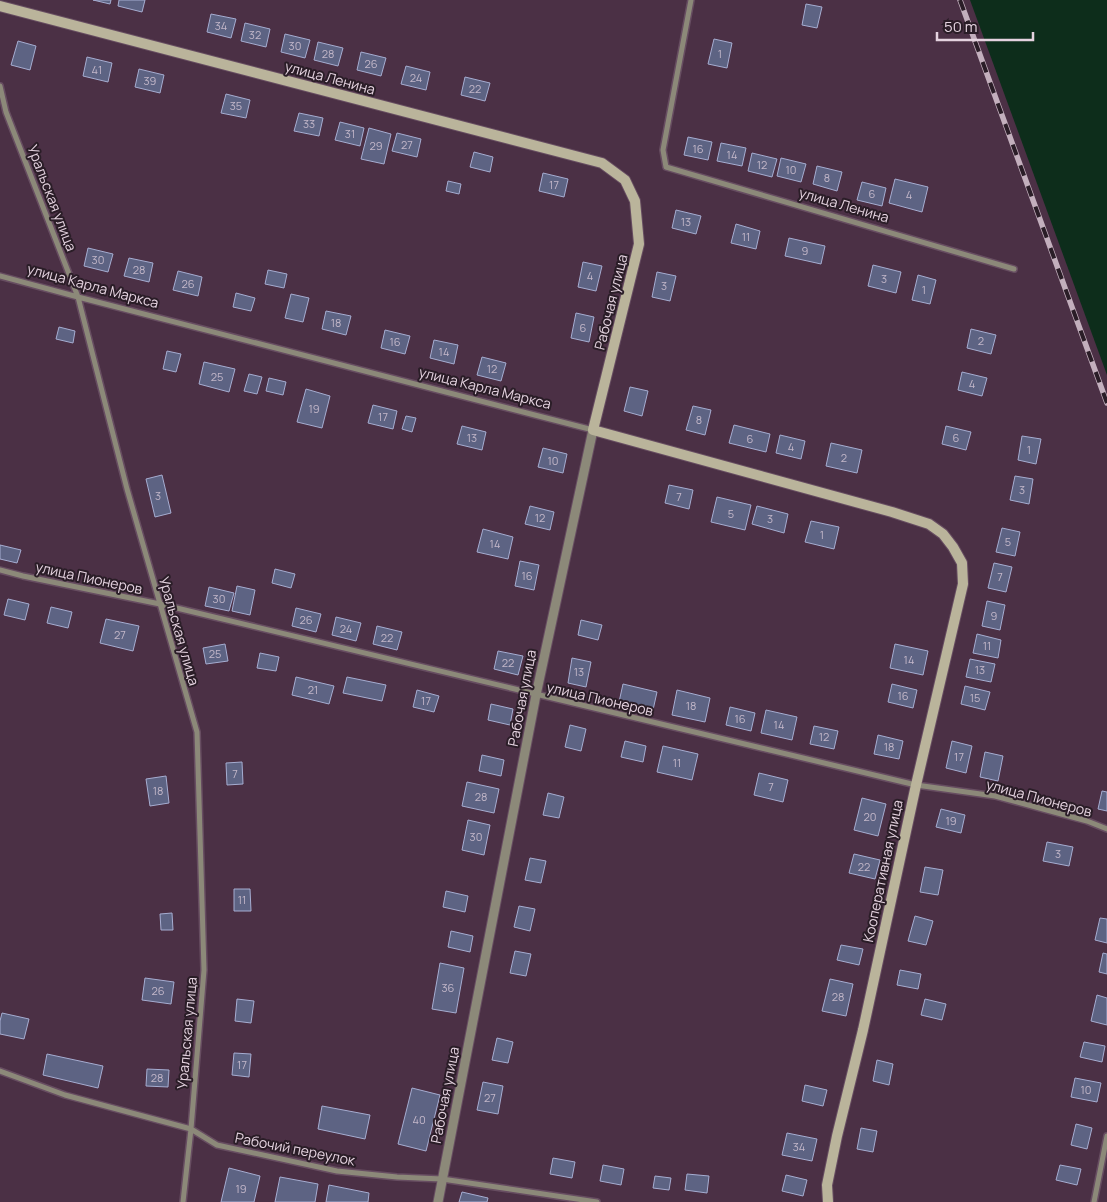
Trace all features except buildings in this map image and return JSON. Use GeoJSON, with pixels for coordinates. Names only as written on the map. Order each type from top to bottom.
{"type":"FeatureCollection","features":[{"type":"Feature","properties":{"kind":"main road","name":"улица Ленина"},"geometry":{"type":"LineString","coordinates":[[0,6],[602,163],[625,180],[634,201]]}},
{"type":"Feature","properties":{"kind":"main road","name":"Рабочая улица"},"geometry":{"type":"LineString","coordinates":[[593,430],[639,244],[634,201]]}},
{"type":"Feature","properties":{"kind":"main road","name":"улица Карла Маркса"},"geometry":{"type":"LineString","coordinates":[[593,430],[930,524],[943,534],[954,547]]}},
{"type":"Feature","properties":{"kind":"main road","name":"Кооперативная улица"},"geometry":{"type":"LineString","coordinates":[[828,1202],[827,1184],[837,1136],[863,1030],[916,785],[963,584],[962,563],[954,547]]}},
{"type":"Feature","properties":{"kind":"street","name":"улица Ленина"},"geometry":{"type":"LineString","coordinates":[[691,0],[663,150],[666,167],[1014,269]]}},
{"type":"Feature","properties":{"kind":"street","name":"Уральская улица"},"geometry":{"type":"LineString","coordinates":[[0,86],[6,112],[78,297],[127,489],[197,732],[204,970],[183,1202]]}},
{"type":"Feature","properties":{"kind":"street","name":"улица Карла Маркса"},"geometry":{"type":"LineString","coordinates":[[0,276],[593,430]]}},
{"type":"Feature","properties":{"kind":"street","name":"Рабочая улица"},"geometry":{"type":"LineString","coordinates":[[438,1202],[536,695],[593,430]]}},
{"type":"Feature","properties":{"kind":"street","name":"улица Пионеров"},"geometry":{"type":"LineString","coordinates":[[0,570],[160,604],[916,785],[995,796],[1086,821],[1107,829]]}},
{"type":"Feature","properties":{"kind":"street","name":"Рабочий переулок"},"geometry":{"type":"LineString","coordinates":[[0,1071],[65,1095],[191,1129],[217,1145],[337,1171],[442,1180],[597,1202]]}},
{"type":"Feature","properties":{"kind":"street"},"geometry":{"type":"LineString","coordinates":[[1094,1202],[1107,1136]]}},
{"type":"Feature","properties":{"kind":"shaded area"},"geometry":{"type":"Polygon","coordinates":[[[970,0],[1107,0],[1107,375],[970,0]]]}},
{"type":"Feature","properties":{"kind":"railway"},"geometry":{"type":"LineString","coordinates":[[960,0],[1107,403]]}}]}
